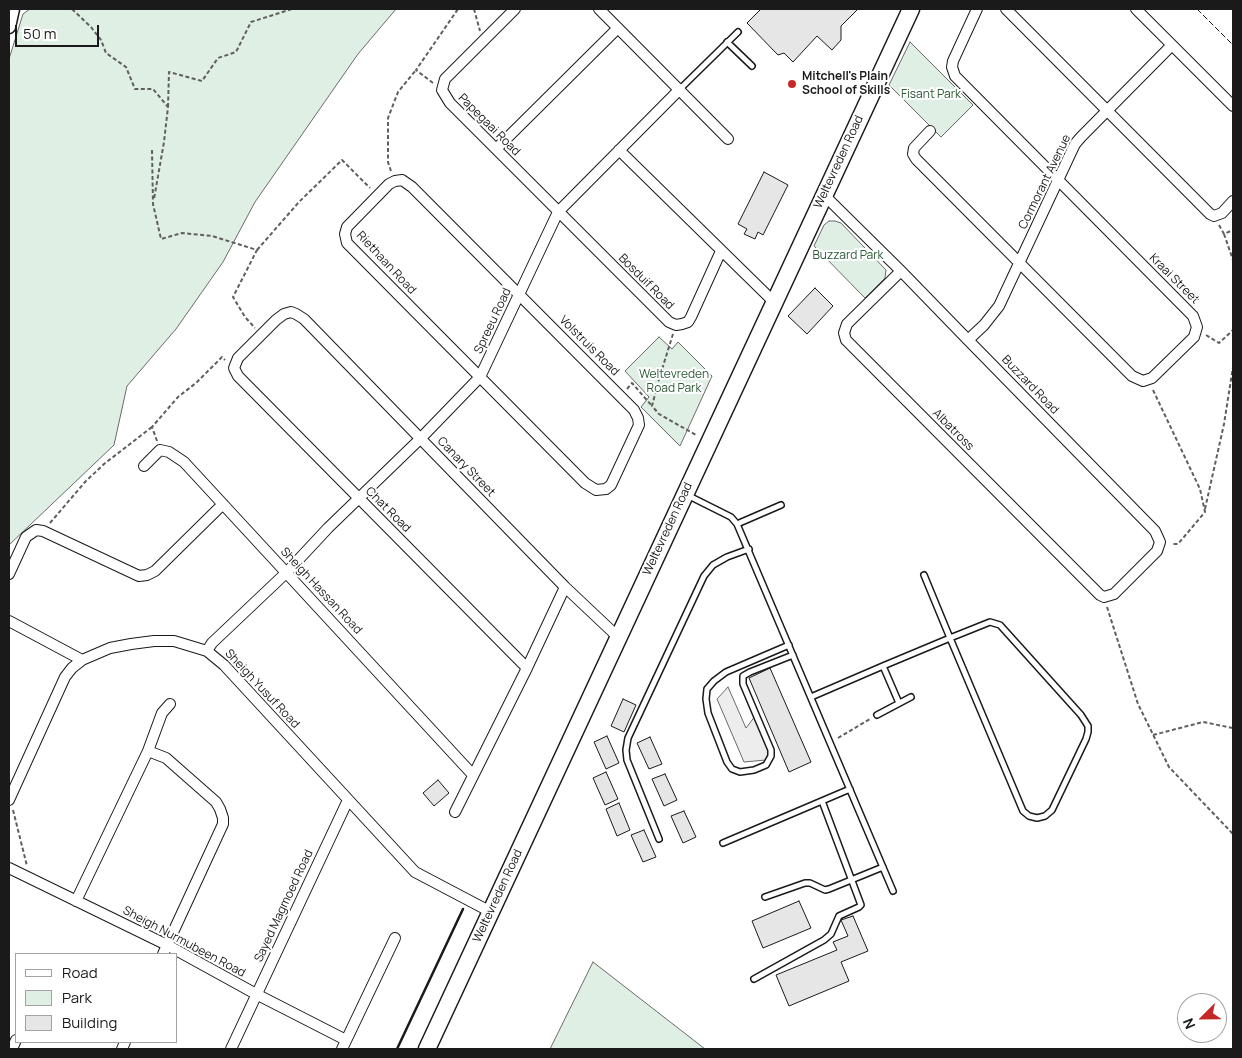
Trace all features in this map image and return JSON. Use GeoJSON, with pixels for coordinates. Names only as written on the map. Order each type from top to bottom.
{"type":"FeatureCollection","features":[{"type":"Feature","properties":{"kind":"main road","name":"Weltevreden Road"},"geometry":{"type":"LineString","coordinates":[[427,1049],[911,9]]}},
{"type":"Feature","properties":{"kind":"street"},"geometry":{"type":"LineString","coordinates":[[9,26],[13,9]]}},
{"type":"Feature","properties":{"kind":"street","name":"Papegaai Road"},"geometry":{"type":"LineString","coordinates":[[515,9],[445,79],[442,84],[442,90],[450,103],[558,212]]}},
{"type":"Feature","properties":{"kind":"street"},"geometry":{"type":"LineString","coordinates":[[599,9],[728,139]]}},
{"type":"Feature","properties":{"kind":"street","name":"Kraai Street"},"geometry":{"type":"LineString","coordinates":[[978,9],[953,61],[952,67],[955,76],[1193,316],[1197,330]]}},
{"type":"Feature","properties":{"kind":"street"},"geometry":{"type":"LineString","coordinates":[[1006,9],[1206,211],[1214,216],[1222,213],[1233,201]]}},
{"type":"Feature","properties":{"kind":"street"},"geometry":{"type":"LineString","coordinates":[[1136,9],[1233,106]]}},
{"type":"Feature","properties":{"kind":"street"},"geometry":{"type":"LineString","coordinates":[[496,149],[618,28]]}},
{"type":"Feature","properties":{"kind":"street","name":"Cormorant Avenue"},"geometry":{"type":"LineString","coordinates":[[968,340],[995,311],[1075,144],[1172,45]]}},
{"type":"Feature","properties":{"kind":"street","name":"Spreeu Road"},"geometry":{"type":"LineString","coordinates":[[207,651],[212,643],[287,572],[328,528],[421,438],[480,377],[558,212],[680,90]]}},
{"type":"Feature","properties":{"kind":"street"},"geometry":{"type":"LineString","coordinates":[[930,132],[916,145],[913,151],[914,156],[1132,376],[1145,380],[1152,378],[1194,337],[1197,330]]}},
{"type":"Feature","properties":{"kind":"street"},"geometry":{"type":"LineString","coordinates":[[620,150],[774,302]]}},
{"type":"Feature","properties":{"kind":"street"},"geometry":{"type":"LineString","coordinates":[[395,181],[402,180],[412,187],[520,294]]}},
{"type":"Feature","properties":{"kind":"street","name":"Riethaan Road"},"geometry":{"type":"LineString","coordinates":[[395,181],[389,184],[347,227],[345,234],[347,243],[585,483],[596,490]]}},
{"type":"Feature","properties":{"kind":"street","name":"Buzzard Road"},"geometry":{"type":"LineString","coordinates":[[824,195],[1155,531],[1160,542]]}},
{"type":"Feature","properties":{"kind":"street","name":"Bosduif Road"},"geometry":{"type":"LineString","coordinates":[[558,212],[663,317],[676,325],[688,322],[692,317],[721,251]]}},
{"type":"Feature","properties":{"kind":"street","name":"Albatross"},"geometry":{"type":"LineString","coordinates":[[901,272],[847,324],[844,333],[846,340],[1100,595],[1107,597]]}},
{"type":"Feature","properties":{"kind":"street","name":"Volstruis Road"},"geometry":{"type":"LineString","coordinates":[[520,294],[637,414],[639,426],[612,485],[606,489],[596,490]]}},
{"type":"Feature","properties":{"kind":"street","name":"Canary Street"},"geometry":{"type":"LineString","coordinates":[[261,335],[284,314],[291,312],[304,319],[565,587],[618,638]]}},
{"type":"Feature","properties":{"kind":"street"},"geometry":{"type":"LineString","coordinates":[[234,368],[238,358],[261,335]]}},
{"type":"Feature","properties":{"kind":"street","name":"Chat Road"},"geometry":{"type":"LineString","coordinates":[[234,368],[238,376],[527,668]]}},
{"type":"Feature","properties":{"kind":"street"},"geometry":{"type":"LineString","coordinates":[[144,466],[160,450]]}},
{"type":"Feature","properties":{"kind":"street","name":"Sheigh Hassan Road"},"geometry":{"type":"LineString","coordinates":[[160,450],[169,452],[184,462],[473,775]]}},
{"type":"Feature","properties":{"kind":"street"},"geometry":{"type":"LineString","coordinates":[[9,574],[26,537],[36,530],[43,531],[139,576],[147,575],[155,571],[223,504]]}},
{"type":"Feature","properties":{"kind":"street"},"geometry":{"type":"LineString","coordinates":[[1107,597],[1157,551],[1160,542]]}},
{"type":"Feature","properties":{"kind":"street"},"geometry":{"type":"LineString","coordinates":[[455,812],[565,587]]}},
{"type":"Feature","properties":{"kind":"street"},"geometry":{"type":"LineString","coordinates":[[9,621],[82,660]]}},
{"type":"Feature","properties":{"kind":"street","name":"Sheigh Yusuf Road"},"geometry":{"type":"LineString","coordinates":[[9,799],[66,677],[72,668],[82,660],[110,648],[154,641],[174,641],[207,651],[224,665],[415,872],[491,912]]}},
{"type":"Feature","properties":{"kind":"street"},"geometry":{"type":"LineString","coordinates":[[76,901],[148,751],[162,713],[170,704]]}},
{"type":"Feature","properties":{"kind":"street"},"geometry":{"type":"LineString","coordinates":[[148,751],[166,758],[216,802],[223,818],[223,824],[165,950]]}},
{"type":"Feature","properties":{"kind":"street","name":"Sayed Magmoed Road"},"geometry":{"type":"LineString","coordinates":[[231,1049],[348,800]]}},
{"type":"Feature","properties":{"kind":"street","name":"Sheigh Nurmubeen Road"},"geometry":{"type":"LineString","coordinates":[[9,868],[76,901],[165,950]]}},
{"type":"Feature","properties":{"kind":"street"},"geometry":{"type":"LineString","coordinates":[[344,1045],[395,938]]}},
{"type":"Feature","properties":{"kind":"street","name":"Sheigh Nurmubeen Road"},"geometry":{"type":"LineString","coordinates":[[178,956],[256,994],[344,1045]]}},
{"type":"Feature","properties":{"kind":"lane","name":"Spreeu Road"},"geometry":{"type":"LineString","coordinates":[[680,90],[738,32]]}},
{"type":"Feature","properties":{"kind":"lane"},"geometry":{"type":"LineString","coordinates":[[727,42],[752,66]]}},
{"type":"Feature","properties":{"kind":"lane"},"geometry":{"type":"LineString","coordinates":[[685,494],[731,517],[737,524],[893,891]]}},
{"type":"Feature","properties":{"kind":"lane"},"geometry":{"type":"LineString","coordinates":[[737,524],[781,505]]}},
{"type":"Feature","properties":{"kind":"lane"},"geometry":{"type":"LineString","coordinates":[[659,839],[627,760],[628,738],[704,576],[714,565],[726,557],[749,549]]}},
{"type":"Feature","properties":{"kind":"lane"},"geometry":{"type":"LineString","coordinates":[[811,697],[883,666],[950,638],[990,622],[1000,625],[1081,715],[1088,726],[1086,739],[1052,810],[1045,816],[1037,818],[1029,816],[1023,811],[950,638],[924,575]]}},
{"type":"Feature","properties":{"kind":"lane"},"geometry":{"type":"LineString","coordinates":[[789,644],[726,672],[707,689],[708,713],[727,762],[732,769],[740,772],[754,770],[766,765],[771,756],[771,750],[743,684],[743,676],[793,655]]}},
{"type":"Feature","properties":{"kind":"lane"},"geometry":{"type":"LineString","coordinates":[[883,666],[899,703]]}},
{"type":"Feature","properties":{"kind":"lane"},"geometry":{"type":"LineString","coordinates":[[877,715],[911,697]]}},
{"type":"Feature","properties":{"kind":"lane"},"geometry":{"type":"LineString","coordinates":[[723,843],[850,789]]}},
{"type":"Feature","properties":{"kind":"lane"},"geometry":{"type":"LineString","coordinates":[[754,979],[824,940],[831,934],[839,916],[860,906],[861,903],[822,801]]}},
{"type":"Feature","properties":{"kind":"lane"},"geometry":{"type":"LineString","coordinates":[[765,896],[804,883],[827,890],[883,867]]}},
{"type":"Feature","properties":{"kind":"path"},"geometry":{"type":"LineString","coordinates":[[72,9],[92,27],[101,40],[106,54],[126,67],[135,89],[153,89],[168,107]]}},
{"type":"Feature","properties":{"kind":"path"},"geometry":{"type":"LineString","coordinates":[[153,204],[168,107],[168,72],[202,81],[218,58],[236,52],[252,22],[292,9]]}},
{"type":"Feature","properties":{"kind":"path"},"geometry":{"type":"LineString","coordinates":[[395,181],[388,162],[388,118],[398,92],[416,70],[458,9]]}},
{"type":"Feature","properties":{"kind":"path"},"geometry":{"type":"LineString","coordinates":[[474,9],[481,35]]}},
{"type":"Feature","properties":{"kind":"path"},"geometry":{"type":"LineString","coordinates":[[416,70],[436,86]]}},
{"type":"Feature","properties":{"kind":"path"},"geometry":{"type":"LineString","coordinates":[[152,150],[153,204],[161,239],[182,232],[212,236],[257,250]]}},
{"type":"Feature","properties":{"kind":"path"},"geometry":{"type":"LineString","coordinates":[[261,335],[245,317],[233,297],[257,250],[299,202],[342,160],[378,195]]}},
{"type":"Feature","properties":{"kind":"path"},"geometry":{"type":"LineString","coordinates":[[1214,216],[1224,234],[1233,260]]}},
{"type":"Feature","properties":{"kind":"path"},"geometry":{"type":"LineString","coordinates":[[1224,234],[1233,230]]}},
{"type":"Feature","properties":{"kind":"path"},"geometry":{"type":"LineString","coordinates":[[1197,330],[1219,343],[1233,330]]}},
{"type":"Feature","properties":{"kind":"path"},"geometry":{"type":"LineString","coordinates":[[652,406],[674,332]]}},
{"type":"Feature","properties":{"kind":"path"},"geometry":{"type":"LineString","coordinates":[[43,531],[104,464],[152,428],[178,397],[196,383],[222,357],[234,368]]}},
{"type":"Feature","properties":{"kind":"path"},"geometry":{"type":"LineString","coordinates":[[1160,542],[1178,544],[1205,512],[1224,424],[1233,367]]}},
{"type":"Feature","properties":{"kind":"path"},"geometry":{"type":"LineString","coordinates":[[1145,380],[1156,392],[1200,489],[1205,512]]}},
{"type":"Feature","properties":{"kind":"path"},"geometry":{"type":"LineString","coordinates":[[624,392],[632,383],[659,414],[696,435]]}},
{"type":"Feature","properties":{"kind":"path"},"geometry":{"type":"LineString","coordinates":[[152,428],[160,450]]}},
{"type":"Feature","properties":{"kind":"path"},"geometry":{"type":"LineString","coordinates":[[1107,597],[1138,704],[1168,767],[1233,834]]}},
{"type":"Feature","properties":{"kind":"path"},"geometry":{"type":"LineString","coordinates":[[830,742],[877,715]]}},
{"type":"Feature","properties":{"kind":"path"},"geometry":{"type":"LineString","coordinates":[[1153,735],[1202,722],[1233,728]]}},
{"type":"Feature","properties":{"kind":"path"},"geometry":{"type":"LineString","coordinates":[[9,799],[30,878]]}},
{"type":"Feature","properties":{"kind":"green space"},"geometry":{"type":"Polygon","coordinates":[[[30,9],[396,9],[358,54],[255,202],[223,262],[176,329],[127,386],[114,445],[9,545],[9,59],[23,14],[30,9]]]}},
{"type":"Feature","properties":{"kind":"green space","name":"Fisant Park"},"geometry":{"type":"Polygon","coordinates":[[[910,42],[973,105],[941,137],[889,85],[910,42]]]}},
{"type":"Feature","properties":{"kind":"green space","name":"Buzzard Park"},"geometry":{"type":"Polygon","coordinates":[[[829,221],[841,223],[886,270],[885,278],[865,298],[814,246],[824,225],[829,221]]]}},
{"type":"Feature","properties":{"kind":"green space","name":"Weltevreden Road Park"},"geometry":{"type":"Polygon","coordinates":[[[659,337],[672,349],[678,342],[712,376],[680,446],[641,407],[649,397],[625,371],[659,337]]]}},
{"type":"Feature","properties":{"kind":"green space"},"geometry":{"type":"Polygon","coordinates":[[[593,962],[705,1049],[550,1049],[593,962]]]}},
{"type":"Feature","properties":{"kind":"shaded area"},"geometry":{"type":"Polygon","coordinates":[[[728,687],[746,728],[756,715],[771,750],[766,760],[744,762],[717,699],[728,687]]]}},
{"type":"Feature","properties":{"kind":"building"},"geometry":{"type":"Polygon","coordinates":[[[761,9],[858,9],[841,26],[841,40],[832,50],[817,36],[793,62],[784,53],[778,55],[747,23],[761,9]]]}},
{"type":"Feature","properties":{"kind":"building"},"geometry":{"type":"Polygon","coordinates":[[[764,172],[788,185],[763,235],[758,232],[755,239],[744,234],[747,229],[738,224],[764,172]]]}},
{"type":"Feature","properties":{"kind":"building"},"geometry":{"type":"Polygon","coordinates":[[[815,288],[833,306],[807,334],[788,316],[815,288]]]}},
{"type":"Feature","properties":{"kind":"building"},"geometry":{"type":"Polygon","coordinates":[[[770,668],[811,762],[789,772],[749,678],[770,668]]]}},
{"type":"Feature","properties":{"kind":"building"},"geometry":{"type":"Polygon","coordinates":[[[623,699],[636,705],[624,732],[611,726],[623,699]]]}},
{"type":"Feature","properties":{"kind":"building"},"geometry":{"type":"Polygon","coordinates":[[[607,736],[619,763],[606,769],[594,742],[607,736]]]}},
{"type":"Feature","properties":{"kind":"building"},"geometry":{"type":"Polygon","coordinates":[[[650,737],[662,764],[649,769],[637,743],[650,737]]]}},
{"type":"Feature","properties":{"kind":"building"},"geometry":{"type":"Polygon","coordinates":[[[606,772],[618,799],[605,805],[593,778],[606,772]]]}},
{"type":"Feature","properties":{"kind":"building"},"geometry":{"type":"Polygon","coordinates":[[[665,774],[677,800],[664,806],[652,779],[665,774]]]}},
{"type":"Feature","properties":{"kind":"building"},"geometry":{"type":"Polygon","coordinates":[[[438,780],[449,793],[434,806],[423,793],[438,780]]]}},
{"type":"Feature","properties":{"kind":"building"},"geometry":{"type":"Polygon","coordinates":[[[619,803],[630,830],[617,836],[606,809],[619,803]]]}},
{"type":"Feature","properties":{"kind":"building"},"geometry":{"type":"Polygon","coordinates":[[[684,811],[696,837],[683,843],[671,816],[684,811]]]}},
{"type":"Feature","properties":{"kind":"building"},"geometry":{"type":"Polygon","coordinates":[[[644,830],[656,857],[643,862],[631,835],[644,830]]]}},
{"type":"Feature","properties":{"kind":"building"},"geometry":{"type":"Polygon","coordinates":[[[799,901],[811,928],[763,948],[752,921],[799,901]]]}},
{"type":"Feature","properties":{"kind":"building"},"geometry":{"type":"Polygon","coordinates":[[[853,916],[868,951],[841,962],[849,981],[789,1006],[776,975],[837,950],[833,942],[848,936],[841,920],[853,916]]]}},
{"type":"Feature","properties":{"kind":"fence"},"geometry":{"type":"LineString","coordinates":[[1197,9],[1233,45]]}},
{"type":"Feature","properties":{"kind":"wall"},"geometry":{"type":"LineString","coordinates":[[397,1049],[463,909]]}},
{"type":"Feature","properties":{"kind":"place","name":"Mitchell's Plain School of Skills"},"geometry":{"type":"Point","coordinates":[792,84]}}]}
